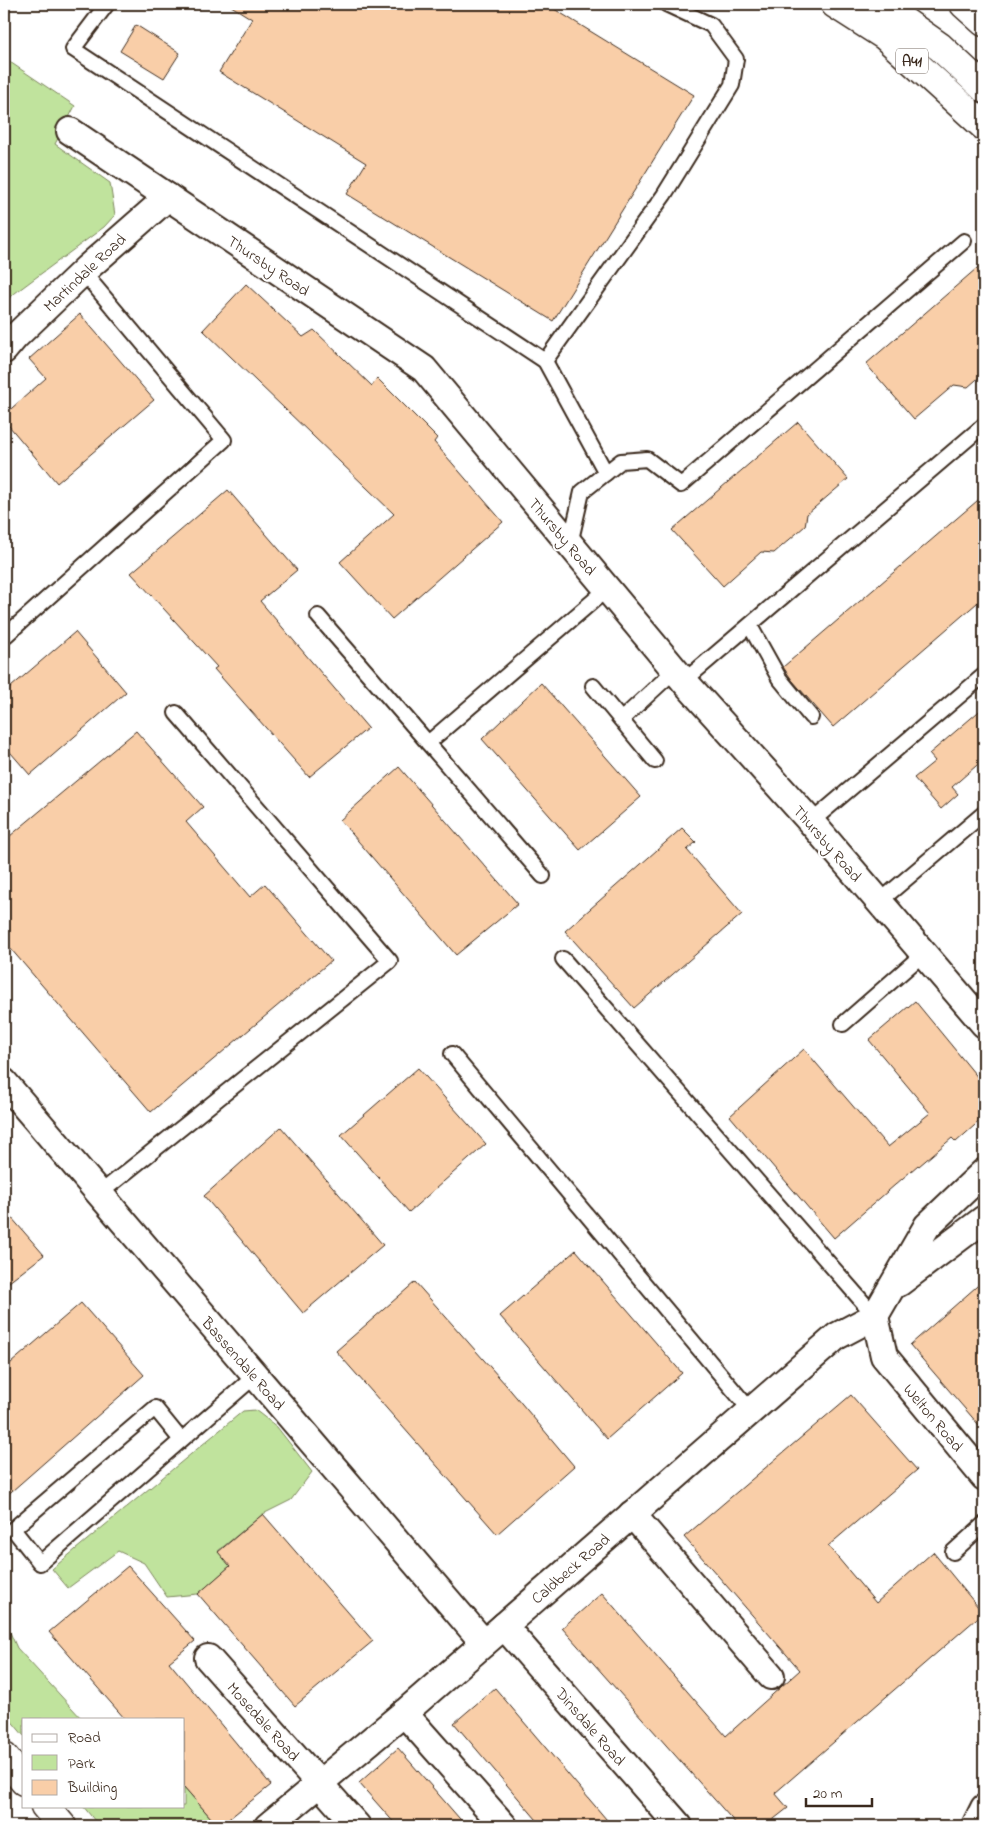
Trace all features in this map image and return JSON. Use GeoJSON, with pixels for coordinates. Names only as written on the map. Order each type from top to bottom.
{"type":"FeatureCollection","features":[{"type":"Feature","properties":{"kind":"main road","name":"A41"},"geometry":{"type":"LineString","coordinates":[[834,4],[885,36],[984,126]]}},
{"type":"Feature","properties":{"kind":"main road","name":"A41"},"geometry":{"type":"LineString","coordinates":[[879,4],[940,47],[984,88]]}},
{"type":"Feature","properties":{"kind":"main road"},"geometry":{"type":"LineString","coordinates":[[964,4],[984,22]]}},
{"type":"Feature","properties":{"kind":"main road"},"geometry":{"type":"LineString","coordinates":[[4,1757],[22,1779]]}},
{"type":"Feature","properties":{"kind":"main road"},"geometry":{"type":"LineString","coordinates":[[47,1808],[62,1826]]}},
{"type":"Feature","properties":{"kind":"street","name":"Thursby Road"},"geometry":{"type":"LineString","coordinates":[[70,130],[424,369],[679,676],[811,822],[984,1024]]}},
{"type":"Feature","properties":{"kind":"street","name":"Martindale Road"},"geometry":{"type":"LineString","coordinates":[[4,350],[82,272],[168,197]]}},
{"type":"Feature","properties":{"kind":"street","name":"Bassendale Road"},"geometry":{"type":"LineString","coordinates":[[4,1082],[484,1643]]}},
{"type":"Feature","properties":{"kind":"street"},"geometry":{"type":"LineString","coordinates":[[875,1316],[927,1226],[984,1172]]}},
{"type":"Feature","properties":{"kind":"street"},"geometry":{"type":"LineString","coordinates":[[890,1290],[984,1219]]}},
{"type":"Feature","properties":{"kind":"street","name":"Welton Road"},"geometry":{"type":"LineString","coordinates":[[875,1316],[884,1356],[984,1477]]}},
{"type":"Feature","properties":{"kind":"street","name":"Caldbeck Road"},"geometry":{"type":"LineString","coordinates":[[268,1826],[404,1713],[837,1336],[875,1316]]}},
{"type":"Feature","properties":{"kind":"street"},"geometry":{"type":"LineString","coordinates":[[632,1514],[771,1676]]}},
{"type":"Feature","properties":{"kind":"street","name":"Dinsdale Road"},"geometry":{"type":"LineString","coordinates":[[504,1626],[679,1826]]}},
{"type":"Feature","properties":{"kind":"street","name":"Mosedale Road"},"geometry":{"type":"LineString","coordinates":[[208,1658],[357,1826]]}},
{"type":"Feature","properties":{"kind":"street"},"geometry":{"type":"LineString","coordinates":[[404,1713],[504,1826]]}},
{"type":"Feature","properties":{"kind":"street"},"geometry":{"type":"LineString","coordinates":[[975,1826],[984,1808]]}},
{"type":"Feature","properties":{"kind":"lane"},"geometry":{"type":"LineString","coordinates":[[108,4],[73,49],[545,361],[606,474]]}},
{"type":"Feature","properties":{"kind":"lane"},"geometry":{"type":"LineString","coordinates":[[545,361],[664,195],[732,85],[736,59],[711,26],[666,4]]}},
{"type":"Feature","properties":{"kind":"lane"},"geometry":{"type":"LineString","coordinates":[[570,544],[582,492],[621,461],[647,459],[681,485],[964,241]]}},
{"type":"Feature","properties":{"kind":"lane"},"geometry":{"type":"LineString","coordinates":[[4,637],[224,440],[82,272]]}},
{"type":"Feature","properties":{"kind":"lane"},"geometry":{"type":"LineString","coordinates":[[622,719],[750,626],[984,425]]}},
{"type":"Feature","properties":{"kind":"lane"},"geometry":{"type":"LineString","coordinates":[[428,743],[607,589]]}},
{"type":"Feature","properties":{"kind":"lane"},"geometry":{"type":"LineString","coordinates":[[318,616],[543,876]]}},
{"type":"Feature","properties":{"kind":"lane"},"geometry":{"type":"LineString","coordinates":[[750,626],[779,678],[811,717]]}},
{"type":"Feature","properties":{"kind":"lane"},"geometry":{"type":"LineString","coordinates":[[811,822],[984,675]]}},
{"type":"Feature","properties":{"kind":"lane"},"geometry":{"type":"LineString","coordinates":[[593,686],[655,761]]}},
{"type":"Feature","properties":{"kind":"lane"},"geometry":{"type":"LineString","coordinates":[[99,1194],[390,961],[176,713]]}},
{"type":"Feature","properties":{"kind":"lane"},"geometry":{"type":"LineString","coordinates":[[878,902],[984,813]]}},
{"type":"Feature","properties":{"kind":"lane"},"geometry":{"type":"LineString","coordinates":[[843,1024],[923,954]]}},
{"type":"Feature","properties":{"kind":"lane"},"geometry":{"type":"LineString","coordinates":[[563,959],[875,1316]]}},
{"type":"Feature","properties":{"kind":"lane"},"geometry":{"type":"LineString","coordinates":[[452,1054],[751,1410]]}},
{"type":"Feature","properties":{"kind":"lane"},"geometry":{"type":"LineString","coordinates":[[181,1440],[155,1408],[13,1529],[40,1563],[255,1376]]}},
{"type":"Feature","properties":{"kind":"lane"},"geometry":{"type":"LineString","coordinates":[[953,1552],[984,1524]]}},
{"type":"Feature","properties":{"kind":"green space"},"geometry":{"type":"Polygon","coordinates":[[[4,58],[75,106],[55,144],[110,183],[115,215],[104,227],[11,296],[4,304],[4,58]]]}},
{"type":"Feature","properties":{"kind":"green space"},"geometry":{"type":"Polygon","coordinates":[[[255,1410],[277,1427],[312,1472],[291,1500],[263,1514],[218,1551],[230,1566],[198,1594],[167,1597],[144,1563],[118,1551],[68,1588],[52,1569],[243,1411],[255,1410]]]}},
{"type":"Feature","properties":{"kind":"green space"},"geometry":{"type":"Polygon","coordinates":[[[4,1619],[17,1648],[81,1718],[22,1718],[22,1734],[4,1712],[4,1619]]]}},
{"type":"Feature","properties":{"kind":"green space"},"geometry":{"type":"Polygon","coordinates":[[[185,1788],[218,1826],[99,1826],[85,1808],[185,1808],[185,1788]]]}},
{"type":"Feature","properties":{"kind":"building"},"geometry":{"type":"Polygon","coordinates":[[[228,4],[546,4],[694,95],[553,321],[347,194],[366,163],[219,72],[252,19],[228,4]]]}},
{"type":"Feature","properties":{"kind":"building"},"geometry":{"type":"Polygon","coordinates":[[[136,25],[180,53],[164,78],[120,51],[136,25]]]}},
{"type":"Feature","properties":{"kind":"building"},"geometry":{"type":"Polygon","coordinates":[[[984,262],[984,373],[968,387],[954,385],[914,419],[866,364],[984,262]]]}},
{"type":"Feature","properties":{"kind":"building"},"geometry":{"type":"Polygon","coordinates":[[[246,284],[303,337],[314,330],[372,386],[377,378],[437,438],[434,442],[503,522],[392,619],[340,562],[394,514],[203,330],[246,284]]]}},
{"type":"Feature","properties":{"kind":"building"},"geometry":{"type":"Polygon","coordinates":[[[80,314],[154,400],[57,483],[4,420],[4,415],[46,378],[29,359],[80,314]]]}},
{"type":"Feature","properties":{"kind":"building"},"geometry":{"type":"Polygon","coordinates":[[[798,422],[848,479],[807,514],[805,526],[774,553],[761,552],[723,586],[672,530],[798,422]]]}},
{"type":"Feature","properties":{"kind":"building"},"geometry":{"type":"Polygon","coordinates":[[[228,490],[297,570],[260,601],[368,728],[309,777],[214,669],[217,667],[131,573],[228,490]]]}},
{"type":"Feature","properties":{"kind":"building"},"geometry":{"type":"Polygon","coordinates":[[[984,495],[984,597],[833,727],[783,667],[984,495]]]}},
{"type":"Feature","properties":{"kind":"building"},"geometry":{"type":"Polygon","coordinates":[[[75,632],[126,692],[30,775],[4,745],[4,693],[75,632]]]}},
{"type":"Feature","properties":{"kind":"building"},"geometry":{"type":"Polygon","coordinates":[[[541,683],[641,797],[580,850],[482,739],[541,683]]]}},
{"type":"Feature","properties":{"kind":"building"},"geometry":{"type":"Polygon","coordinates":[[[984,707],[984,759],[952,787],[958,794],[941,809],[914,778],[935,761],[929,754],[984,707]]]}},
{"type":"Feature","properties":{"kind":"building"},"geometry":{"type":"Polygon","coordinates":[[[136,731],[203,807],[186,822],[250,897],[265,884],[331,961],[151,1112],[4,941],[4,841],[136,731]]]}},
{"type":"Feature","properties":{"kind":"building"},"geometry":{"type":"Polygon","coordinates":[[[399,767],[518,904],[456,955],[340,820],[399,767]]]}},
{"type":"Feature","properties":{"kind":"building"},"geometry":{"type":"Polygon","coordinates":[[[682,828],[696,842],[687,850],[742,914],[634,1008],[565,931],[682,828]]]}},
{"type":"Feature","properties":{"kind":"building"},"geometry":{"type":"Polygon","coordinates":[[[915,1001],[984,1085],[984,1117],[956,1142],[952,1138],[918,1165],[834,1238],[730,1116],[804,1049],[888,1147],[930,1113],[869,1040],[915,1001]]]}},
{"type":"Feature","properties":{"kind":"building"},"geometry":{"type":"Polygon","coordinates":[[[418,1068],[486,1144],[409,1212],[341,1135],[418,1068]]]}},
{"type":"Feature","properties":{"kind":"building"},"geometry":{"type":"Polygon","coordinates":[[[281,1127],[383,1245],[303,1313],[204,1196],[281,1127]]]}},
{"type":"Feature","properties":{"kind":"building"},"geometry":{"type":"Polygon","coordinates":[[[4,1209],[44,1255],[4,1286],[4,1209]]]}},
{"type":"Feature","properties":{"kind":"building"},"geometry":{"type":"Polygon","coordinates":[[[576,1250],[682,1373],[607,1439],[500,1316],[576,1250]]]}},
{"type":"Feature","properties":{"kind":"building"},"geometry":{"type":"Polygon","coordinates":[[[984,1280],[984,1431],[910,1345],[984,1280]]]}},
{"type":"Feature","properties":{"kind":"building"},"geometry":{"type":"Polygon","coordinates":[[[415,1282],[506,1385],[574,1466],[497,1534],[336,1351],[415,1282]]]}},
{"type":"Feature","properties":{"kind":"building"},"geometry":{"type":"Polygon","coordinates":[[[81,1303],[144,1375],[4,1498],[4,1369],[81,1303]]]}},
{"type":"Feature","properties":{"kind":"building"},"geometry":{"type":"Polygon","coordinates":[[[851,1395],[917,1470],[828,1546],[876,1603],[933,1552],[983,1613],[775,1793],[788,1808],[765,1826],[738,1826],[562,1628],[602,1593],[726,1736],[800,1670],[684,1537],[851,1395]]]}},
{"type":"Feature","properties":{"kind":"building"},"geometry":{"type":"Polygon","coordinates":[[[263,1514],[373,1641],[295,1706],[198,1594],[230,1566],[218,1552],[263,1514]]]}},
{"type":"Feature","properties":{"kind":"building"},"geometry":{"type":"Polygon","coordinates":[[[128,1566],[195,1641],[169,1662],[271,1785],[218,1826],[185,1788],[185,1718],[124,1718],[49,1632],[128,1566]]]}},
{"type":"Feature","properties":{"kind":"building"},"geometry":{"type":"Polygon","coordinates":[[[495,1688],[612,1826],[542,1826],[454,1723],[495,1688]]]}},
{"type":"Feature","properties":{"kind":"building"},"geometry":{"type":"Polygon","coordinates":[[[398,1748],[466,1826],[397,1826],[359,1783],[398,1748]]]}}]}
